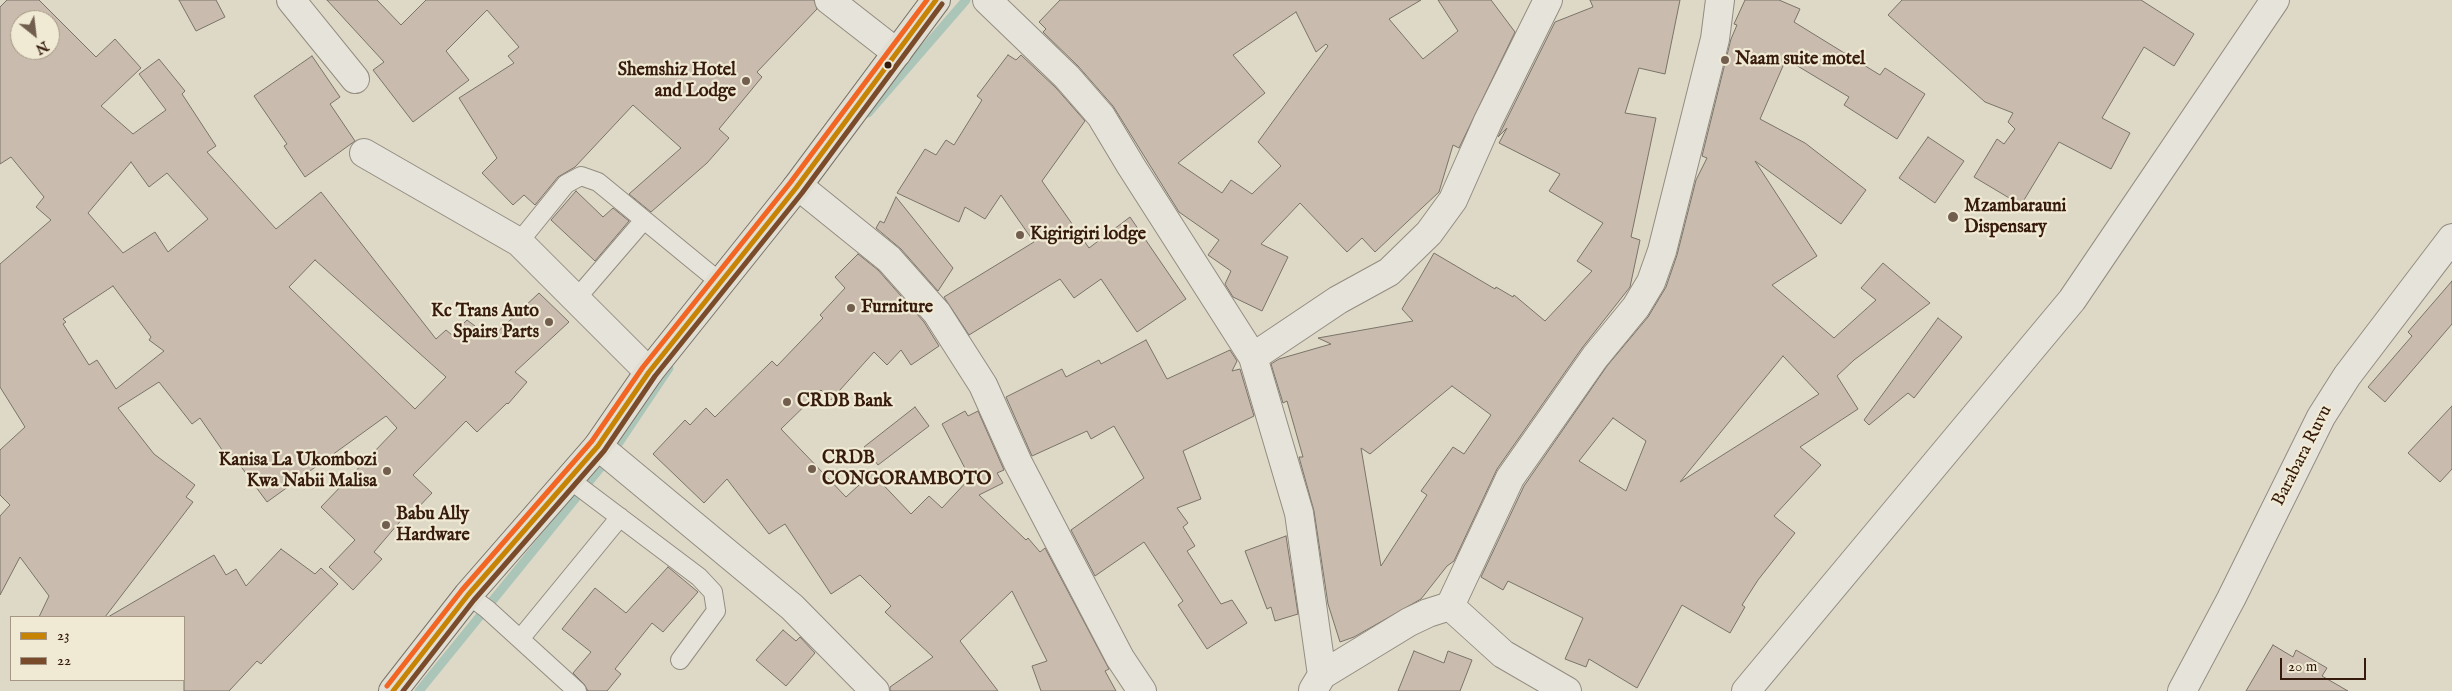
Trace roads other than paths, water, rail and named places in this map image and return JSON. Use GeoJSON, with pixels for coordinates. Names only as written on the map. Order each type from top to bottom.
{"type":"FeatureCollection","features":[{"type":"Feature","properties":{"kind":"main road"},"geometry":{"type":"LineString","coordinates":[[393,691],[468,596],[598,446],[649,372],[796,188],[936,0]]}},
{"type":"Feature","properties":{"kind":"street"},"geometry":{"type":"LineString","coordinates":[[291,0],[355,78]]}},
{"type":"Feature","properties":{"kind":"street"},"geometry":{"type":"LineString","coordinates":[[829,0],[897,53]]}},
{"type":"Feature","properties":{"kind":"street"},"geometry":{"type":"LineString","coordinates":[[987,0],[1067,77],[1101,116],[1254,358],[1299,513],[1317,683],[1409,622],[1450,606],[1510,478],[1595,357],[1636,307],[1651,282],[1662,251],[1713,48],[1720,0]]}},
{"type":"Feature","properties":{"kind":"street"},"geometry":{"type":"LineString","coordinates":[[1254,358],[1338,300],[1389,272],[1429,233],[1453,200],[1488,121],[1548,0]]}},
{"type":"Feature","properties":{"kind":"street"},"geometry":{"type":"LineString","coordinates":[[1746,691],[2072,300],[2274,0]]}},
{"type":"Feature","properties":{"kind":"street"},"geometry":{"type":"LineString","coordinates":[[364,153],[519,242],[649,372]]}},
{"type":"Feature","properties":{"kind":"street"},"geometry":{"type":"LineString","coordinates":[[796,188],[806,192],[889,260],[937,313],[983,385],[1026,479],[1120,658],[1142,691]]}},
{"type":"Feature","properties":{"kind":"street","name":"Barabara Ruvu"},"geometry":{"type":"LineString","coordinates":[[2182,691],[2231,599],[2321,417],[2348,376],[2452,238]]}},
{"type":"Feature","properties":{"kind":"street"},"geometry":{"type":"LineString","coordinates":[[598,446],[792,607],[875,691]]}},
{"type":"Feature","properties":{"kind":"street"},"geometry":{"type":"LineString","coordinates":[[1450,606],[1503,654],[1567,691]]}},
{"type":"Feature","properties":{"kind":"lane"},"geometry":{"type":"LineString","coordinates":[[519,242],[566,184],[581,176],[598,182],[721,284]]}},
{"type":"Feature","properties":{"kind":"lane"},"geometry":{"type":"LineString","coordinates":[[576,300],[644,220]]}},
{"type":"Feature","properties":{"kind":"lane"},"geometry":{"type":"LineString","coordinates":[[570,479],[699,577],[713,592],[716,611],[680,660]]}},
{"type":"Feature","properties":{"kind":"lane"},"geometry":{"type":"LineString","coordinates":[[520,639],[620,517]]}},
{"type":"Feature","properties":{"kind":"lane"},"geometry":{"type":"LineString","coordinates":[[468,596],[520,639],[577,691]]}},
{"type":"Feature","properties":{"kind":"waterway"},"geometry":{"type":"LineString","coordinates":[[868,113],[966,0]]}},
{"type":"Feature","properties":{"kind":"waterway"},"geometry":{"type":"LineString","coordinates":[[419,691],[610,456],[669,368]]}},
{"type":"Feature","properties":{"kind":"place","name":"Naam suite motel"},"geometry":{"type":"Point","coordinates":[1725,60]}},
{"type":"Feature","properties":{"kind":"place","name":"Shemshiz Hotel and Lodge"},"geometry":{"type":"Point","coordinates":[746,81]}},
{"type":"Feature","properties":{"kind":"place","name":"Mzambarauni Dispensary"},"geometry":{"type":"Point","coordinates":[1953,217]}},
{"type":"Feature","properties":{"kind":"place","name":"Kigirigiri lodge"},"geometry":{"type":"Point","coordinates":[1020,235]}},
{"type":"Feature","properties":{"kind":"place","name":"Furniture"},"geometry":{"type":"Point","coordinates":[851,308]}},
{"type":"Feature","properties":{"kind":"place","name":"Kc Trans Auto Spairs Parts"},"geometry":{"type":"Point","coordinates":[549,322]}},
{"type":"Feature","properties":{"kind":"place","name":"CRDB Bank"},"geometry":{"type":"Point","coordinates":[787,402]}},
{"type":"Feature","properties":{"kind":"place","name":"CRDB CONGORAMBOTO"},"geometry":{"type":"Point","coordinates":[812,469]}},
{"type":"Feature","properties":{"kind":"place","name":"Kanisa La Ukombozi Kwa Nabii Malisa"},"geometry":{"type":"Point","coordinates":[387,471]}},
{"type":"Feature","properties":{"kind":"place","name":"Babu Ally Hardware"},"geometry":{"type":"Point","coordinates":[386,525]}}]}
